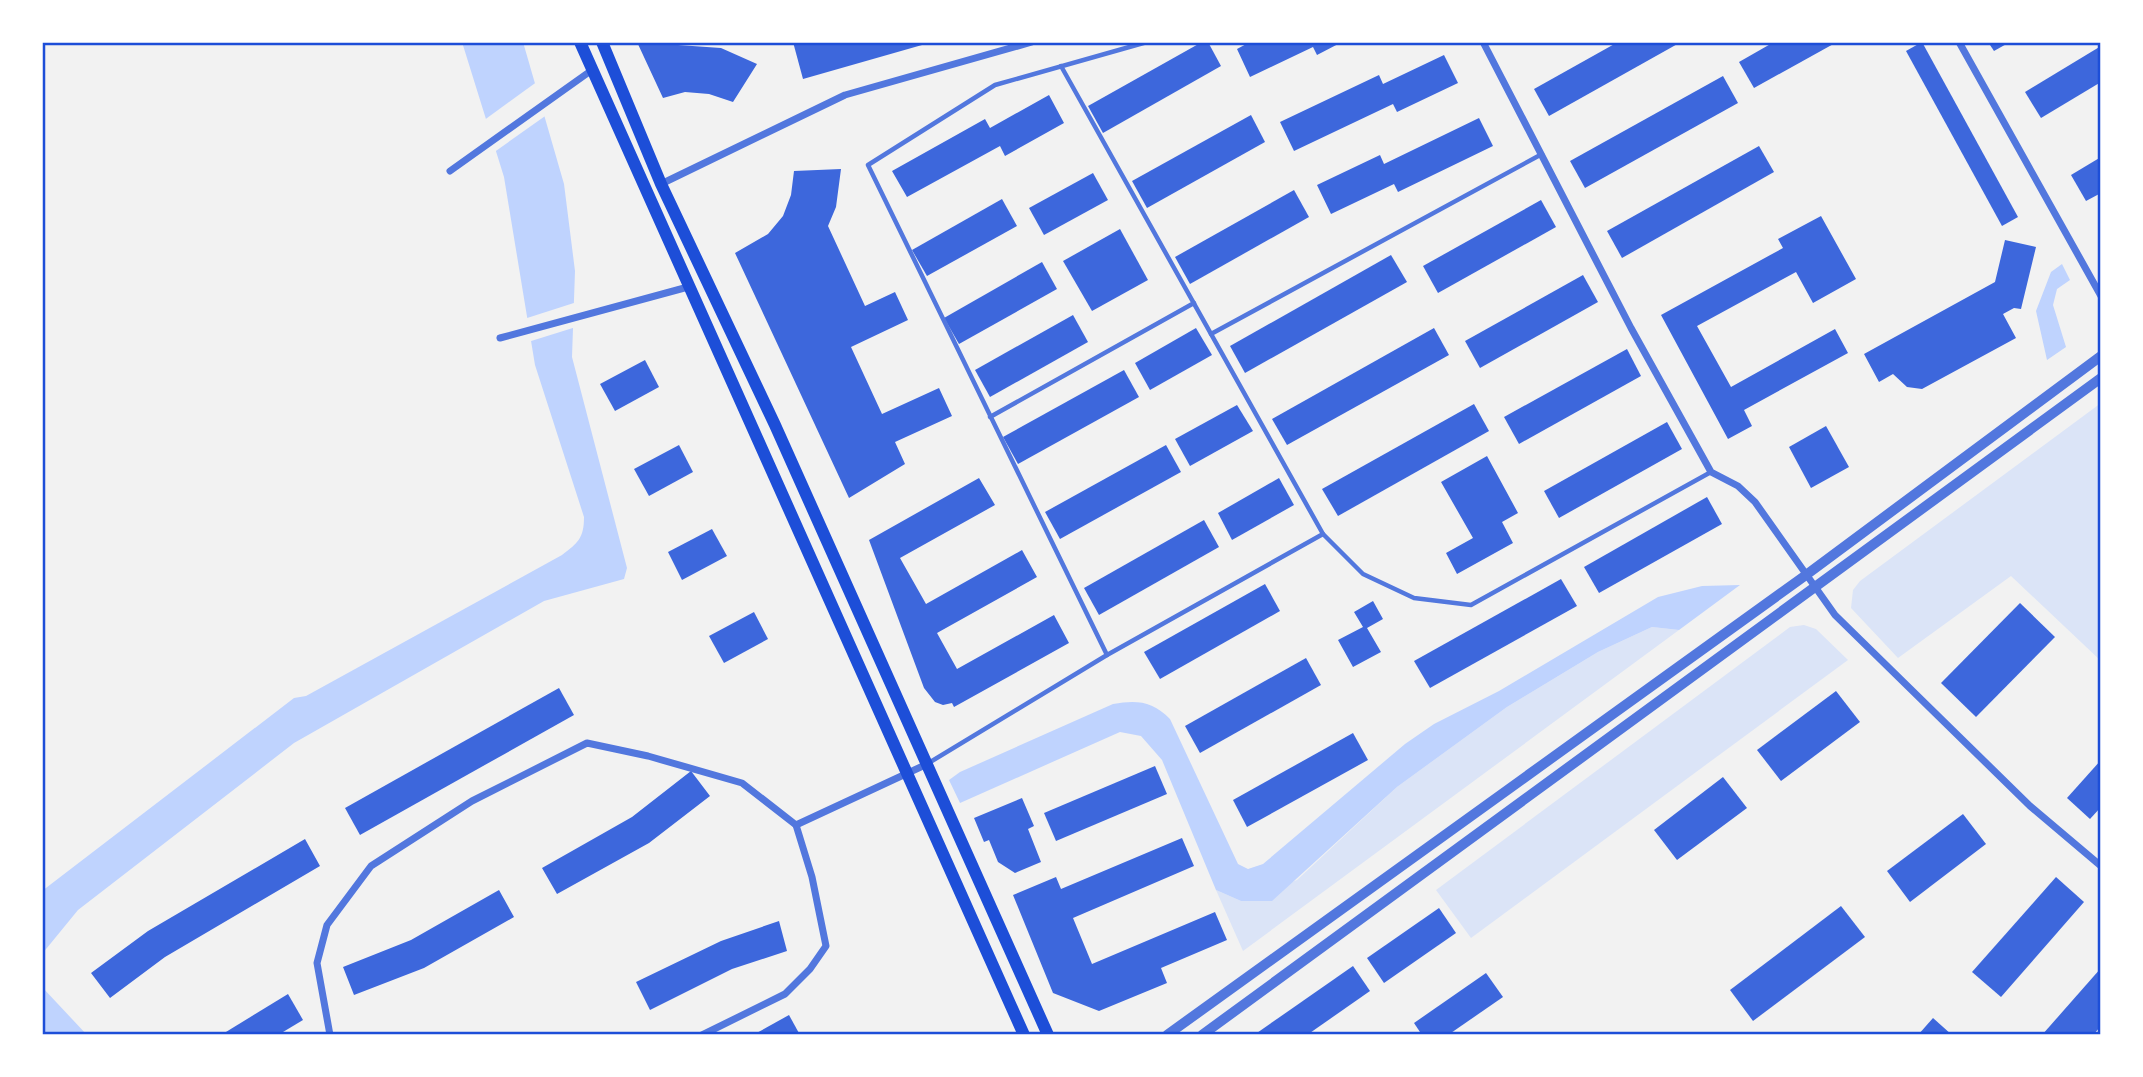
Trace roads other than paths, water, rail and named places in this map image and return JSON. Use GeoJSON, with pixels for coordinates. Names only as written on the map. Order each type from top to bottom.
{"type":"FeatureCollection","features":[{"type":"Feature","properties":{"kind":"main road"},"geometry":{"type":"LineString","coordinates":[[580,42],[1024,1035]]}},
{"type":"Feature","properties":{"kind":"main road"},"geometry":{"type":"LineString","coordinates":[[602,42],[661,184],[775,425],[1048,1035]]}},
{"type":"Feature","properties":{"kind":"street"},"geometry":{"type":"LineString","coordinates":[[661,184],[845,95],[1032,42]]}},
{"type":"Feature","properties":{"kind":"street"},"geometry":{"type":"LineString","coordinates":[[1483,42],[1631,328],[1711,472],[1738,486],[1755,502],[1835,615],[2030,806],[2101,866]]}},
{"type":"Feature","properties":{"kind":"street"},"geometry":{"type":"LineString","coordinates":[[1959,42],[2101,296]]}},
{"type":"Feature","properties":{"kind":"street"},"geometry":{"type":"LineString","coordinates":[[450,171],[592,70]]}},
{"type":"Feature","properties":{"kind":"street"},"geometry":{"type":"LineString","coordinates":[[500,338],[594,310],[688,287]]}},
{"type":"Feature","properties":{"kind":"street"},"geometry":{"type":"LineString","coordinates":[[1167,1035],[1805,575],[2101,356]]}},
{"type":"Feature","properties":{"kind":"street"},"geometry":{"type":"LineString","coordinates":[[1202,1035],[2101,378]]}},
{"type":"Feature","properties":{"kind":"street"},"geometry":{"type":"LineString","coordinates":[[330,1035],[317,963],[327,925],[370,866],[472,801],[587,743],[649,756],[743,783],[796,825],[812,877],[826,946],[810,969],[785,994],[702,1035]]}},
{"type":"Feature","properties":{"kind":"street"},"geometry":{"type":"LineString","coordinates":[[796,825],[925,765]]}},
{"type":"Feature","properties":{"kind":"lane"},"geometry":{"type":"LineString","coordinates":[[1107,655],[868,165],[995,85],[1147,42]]}},
{"type":"Feature","properties":{"kind":"lane"},"geometry":{"type":"LineString","coordinates":[[1061,66],[1323,534],[1363,574],[1414,598],[1471,605],[1711,472]]}},
{"type":"Feature","properties":{"kind":"lane"},"geometry":{"type":"LineString","coordinates":[[1211,334],[1542,154]]}},
{"type":"Feature","properties":{"kind":"lane"},"geometry":{"type":"LineString","coordinates":[[990,416],[1194,303]]}},
{"type":"Feature","properties":{"kind":"lane"},"geometry":{"type":"LineString","coordinates":[[925,765],[1107,655],[1323,534]]}},
{"type":"Feature","properties":{"kind":"water"},"geometry":{"type":"Polygon","coordinates":[[[462,42],[523,42],[564,184],[575,271],[572,357],[627,568],[624,579],[544,601],[294,743],[78,910],[42,954],[42,891],[294,698],[306,696],[562,555],[581,535],[584,517],[535,365],[504,177],[462,42]]]}},
{"type":"Feature","properties":{"kind":"water"},"geometry":{"type":"Polygon","coordinates":[[[2062,264],[2070,280],[2057,289],[2053,305],[2066,347],[2047,360],[2036,311],[2051,272],[2062,264]]]}},
{"type":"Feature","properties":{"kind":"water"},"geometry":{"type":"Polygon","coordinates":[[[1740,585],[1679,630],[1652,627],[1598,652],[1507,707],[1397,787],[1272,901],[1241,901],[1216,890],[1162,760],[1141,736],[1120,732],[960,803],[949,780],[960,772],[1113,704],[1144,703],[1157,708],[1170,719],[1238,864],[1248,869],[1263,864],[1405,744],[1434,724],[1499,691],[1658,597],[1702,586],[1740,585]]]}},
{"type":"Feature","properties":{"kind":"water"},"geometry":{"type":"Polygon","coordinates":[[[42,987],[87,1035],[43,1035],[42,987]]]}}]}
